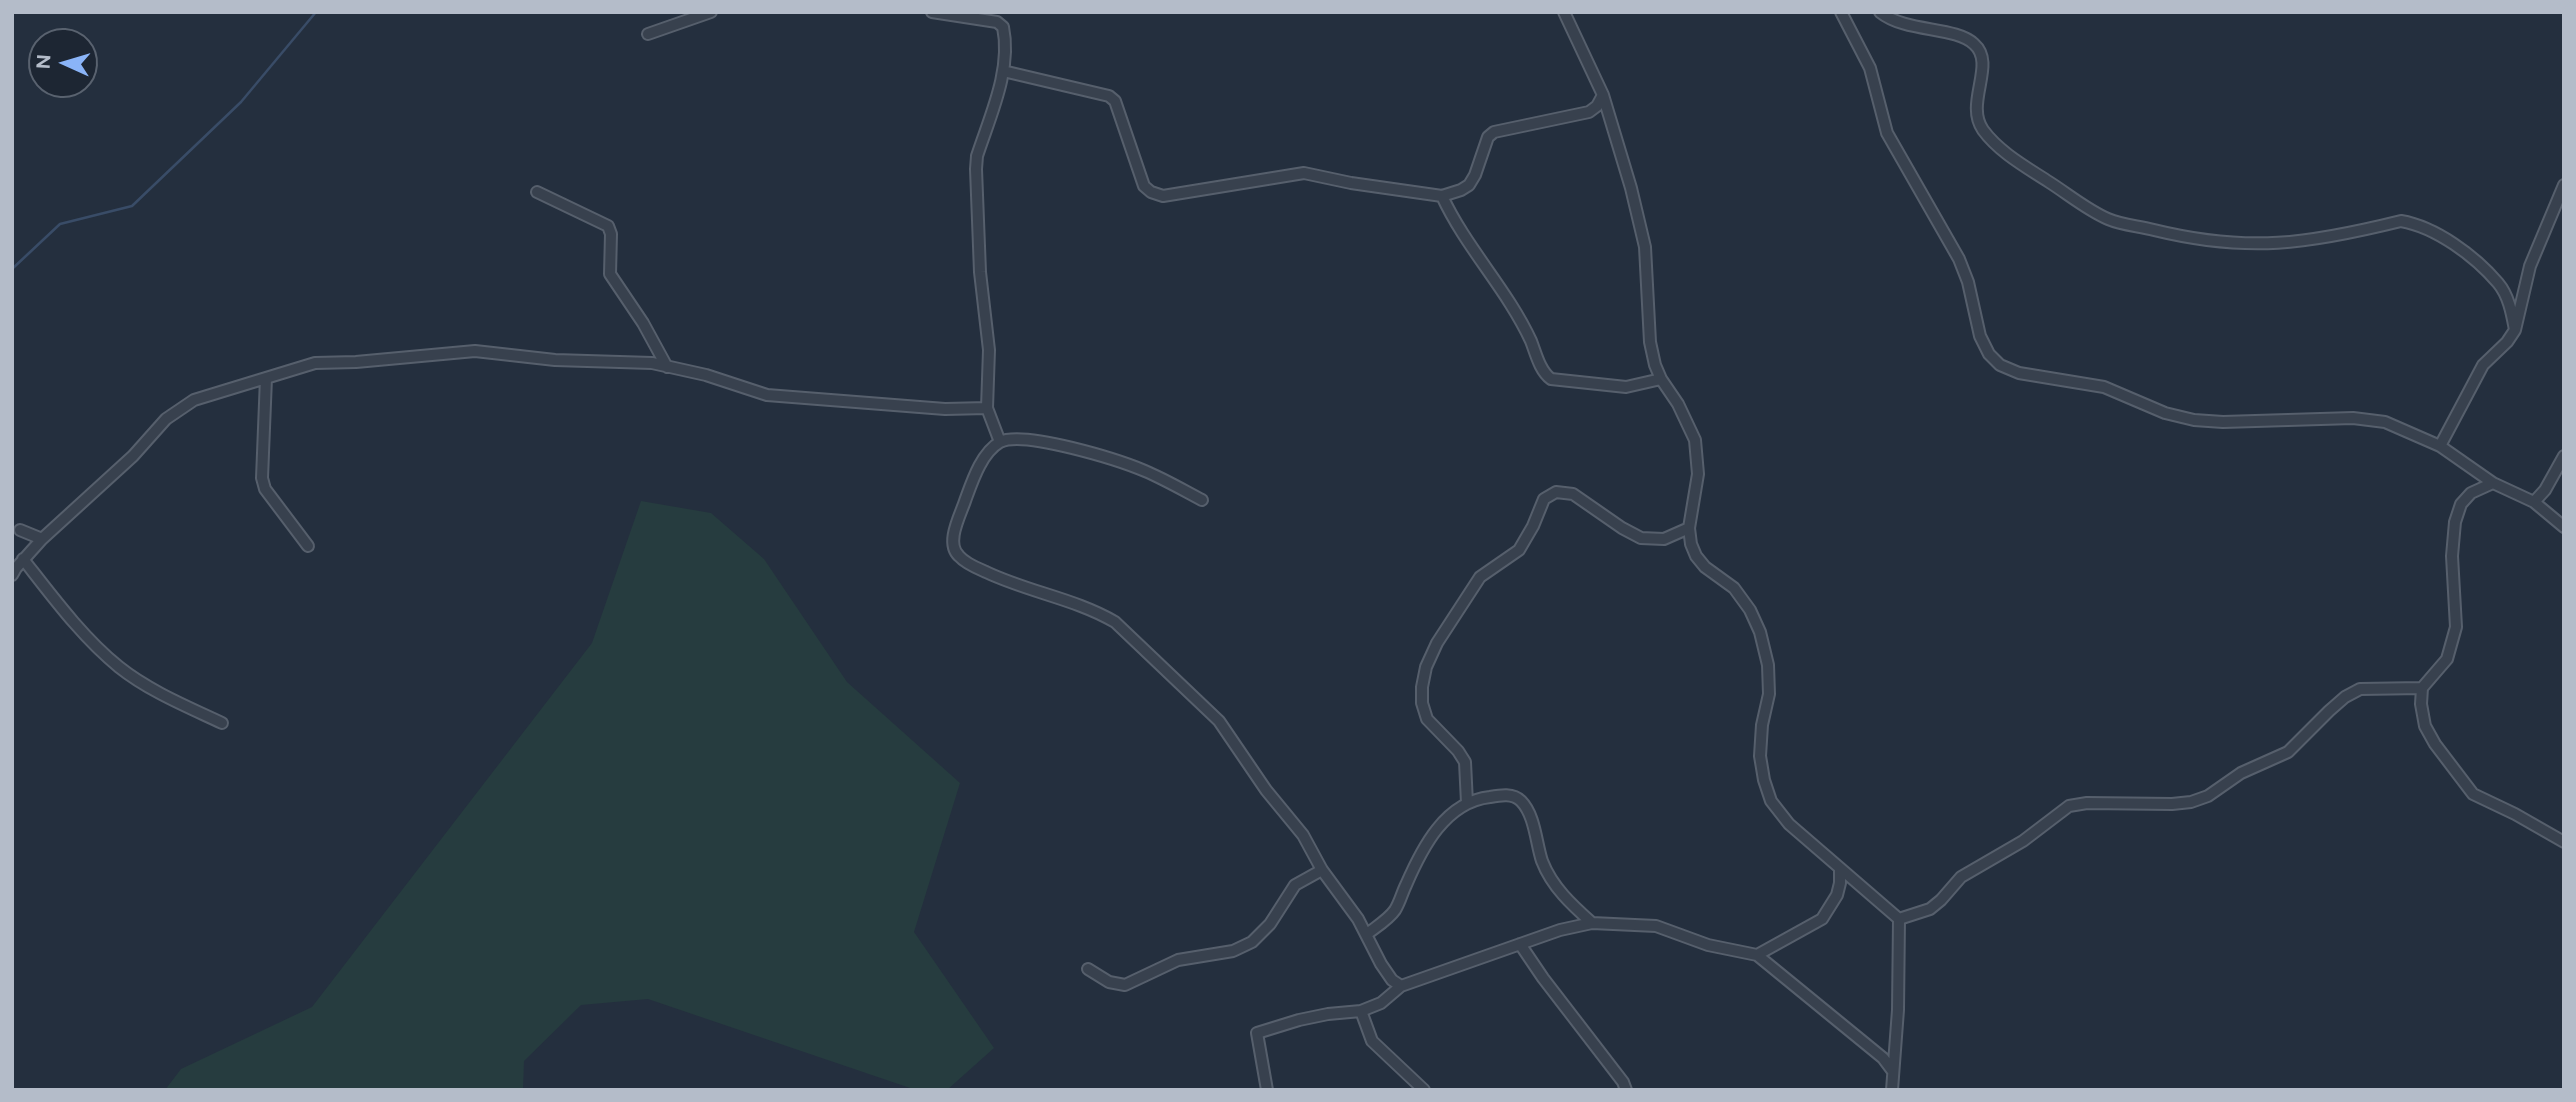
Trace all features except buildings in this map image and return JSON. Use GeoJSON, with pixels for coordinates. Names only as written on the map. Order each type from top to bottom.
{"type":"FeatureCollection","features":[{"type":"Feature","properties":{"kind":"street"},"geometry":{"type":"LineString","coordinates":[[648,34],[711,12]]}},
{"type":"Feature","properties":{"kind":"street"},"geometry":{"type":"LineString","coordinates":[[932,12],[967,15],[1003,27],[1003,71],[977,156],[976,169],[980,272],[989,350],[987,408],[1000,442]]}},
{"type":"Feature","properties":{"kind":"street"},"geometry":{"type":"LineString","coordinates":[[1564,12],[1603,94],[1631,188],[1645,247],[1650,342],[1661,379],[1678,404],[1695,440],[1698,474],[1689,528],[1691,544],[1705,568],[1734,589],[1751,610],[1760,632],[1768,665],[1769,694],[1762,725],[1760,756],[1764,780],[1772,801],[1789,824],[1899,919]]}},
{"type":"Feature","properties":{"kind":"street"},"geometry":{"type":"LineString","coordinates":[[1841,12],[1870,68],[1887,133],[1959,259],[1968,282],[1980,336],[1989,354],[2000,365],[2019,373],[2104,387],[2165,413],[2194,420],[2369,419],[2401,428],[2440,446],[2493,483],[2534,502],[2564,527]]}},
{"type":"Feature","properties":{"kind":"street"},"geometry":{"type":"LineString","coordinates":[[1880,12],[1899,23],[1962,36],[1976,45],[1983,63],[1975,114],[1982,129],[2011,158],[2109,220],[2194,239],[2246,245],[2307,241],[2401,221],[2416,224],[2466,254],[2500,284],[2511,308],[2515,330]]}},
{"type":"Feature","properties":{"kind":"street"},"geometry":{"type":"LineString","coordinates":[[1003,71],[1109,96],[1115,101],[1144,186],[1163,196],[1304,173],[1441,196],[1469,185],[1488,137],[1494,132],[1589,112],[1597,106],[1603,94]]}},
{"type":"Feature","properties":{"kind":"street"},"geometry":{"type":"LineString","coordinates":[[2440,446],[2483,365],[2507,342],[2515,330],[2530,266],[2564,185]]}},
{"type":"Feature","properties":{"kind":"street"},"geometry":{"type":"LineString","coordinates":[[537,192],[608,226],[611,234],[610,274],[643,323],[667,366]]}},
{"type":"Feature","properties":{"kind":"street"},"geometry":{"type":"LineString","coordinates":[[1441,196],[1455,225],[1508,297],[1545,375],[1551,379],[1626,387],[1661,379]]}},
{"type":"Feature","properties":{"kind":"street"},"geometry":{"type":"LineString","coordinates":[[12,575],[42,539],[133,456],[166,419],[181,407],[194,400],[315,363],[475,351],[555,360],[635,362],[667,366],[767,394],[945,409],[987,408]]}},
{"type":"Feature","properties":{"kind":"street"},"geometry":{"type":"LineString","coordinates":[[266,377],[262,478],[265,489],[308,546]]}},
{"type":"Feature","properties":{"kind":"street"},"geometry":{"type":"LineString","coordinates":[[1202,500],[1144,471],[1083,450],[1018,439],[1000,442],[984,459],[972,480],[953,544],[957,555],[968,564],[1040,594],[1098,612],[1115,622],[1219,721],[1266,790],[1303,835],[1322,870],[1367,934],[1381,964],[1401,986]]}},
{"type":"Feature","properties":{"kind":"street"},"geometry":{"type":"LineString","coordinates":[[2534,502],[2546,490],[2564,456]]}},
{"type":"Feature","properties":{"kind":"street"},"geometry":{"type":"LineString","coordinates":[[2493,483],[2471,493],[2461,504],[2455,522],[2452,556],[2456,627],[2447,659],[2422,688],[2421,704],[2426,726],[2435,744],[2473,794],[2564,842]]}},
{"type":"Feature","properties":{"kind":"street"},"geometry":{"type":"LineString","coordinates":[[1467,803],[1465,762],[1427,719],[1422,703],[1422,687],[1426,667],[1437,643],[1480,577],[1519,550],[1534,526],[1544,499],[1556,492],[1573,494],[1641,538],[1664,539],[1689,528]]}},
{"type":"Feature","properties":{"kind":"street"},"geometry":{"type":"LineString","coordinates":[[42,539],[20,530],[27,554],[93,644],[121,668],[174,701],[222,723]]}},
{"type":"Feature","properties":{"kind":"street"},"geometry":{"type":"LineString","coordinates":[[1899,919],[1930,909],[1961,877],[2023,841],[2069,806],[2087,803],[2172,804],[2208,796],[2241,773],[2288,752],[2329,711],[2360,689],[2422,688]]}},
{"type":"Feature","properties":{"kind":"street"},"geometry":{"type":"LineString","coordinates":[[1367,934],[1394,912],[1432,834],[1467,803],[1485,797],[1507,795],[1520,799],[1530,815],[1543,864],[1553,883],[1592,923]]}},
{"type":"Feature","properties":{"kind":"street"},"geometry":{"type":"LineString","coordinates":[[1757,955],[1822,919],[1837,895],[1840,869]]}},
{"type":"Feature","properties":{"kind":"street"},"geometry":{"type":"LineString","coordinates":[[1088,969],[1109,982],[1125,985],[1178,960],[1233,951],[1252,942],[1270,924],[1295,885],[1322,870]]}},
{"type":"Feature","properties":{"kind":"street"},"geometry":{"type":"LineString","coordinates":[[1892,1090],[1898,1010],[1899,919]]}},
{"type":"Feature","properties":{"kind":"street"},"geometry":{"type":"LineString","coordinates":[[1267,1090],[1257,1033],[1318,1016],[1361,1012],[1381,1003],[1401,986],[1560,930],[1592,923],[1656,926],[1708,945],[1757,955],[1883,1058],[1892,1070]]}},
{"type":"Feature","properties":{"kind":"street"},"geometry":{"type":"LineString","coordinates":[[1520,944],[1623,1082],[1626,1090]]}},
{"type":"Feature","properties":{"kind":"street"},"geometry":{"type":"LineString","coordinates":[[1361,1012],[1372,1041],[1424,1090]]}},
{"type":"Feature","properties":{"kind":"green space"},"geometry":{"type":"Polygon","coordinates":[[[641,501],[711,513],[764,559],[847,682],[960,783],[914,932],[994,1048],[947,1090],[916,1090],[648,999],[581,1005],[524,1061],[523,1090],[165,1090],[181,1069],[312,1007],[592,643],[641,501]]]}},
{"type":"Feature","properties":{"kind":"waterway"},"geometry":{"type":"LineString","coordinates":[[12,269],[60,224],[132,206],[241,102],[316,12]]}}]}
